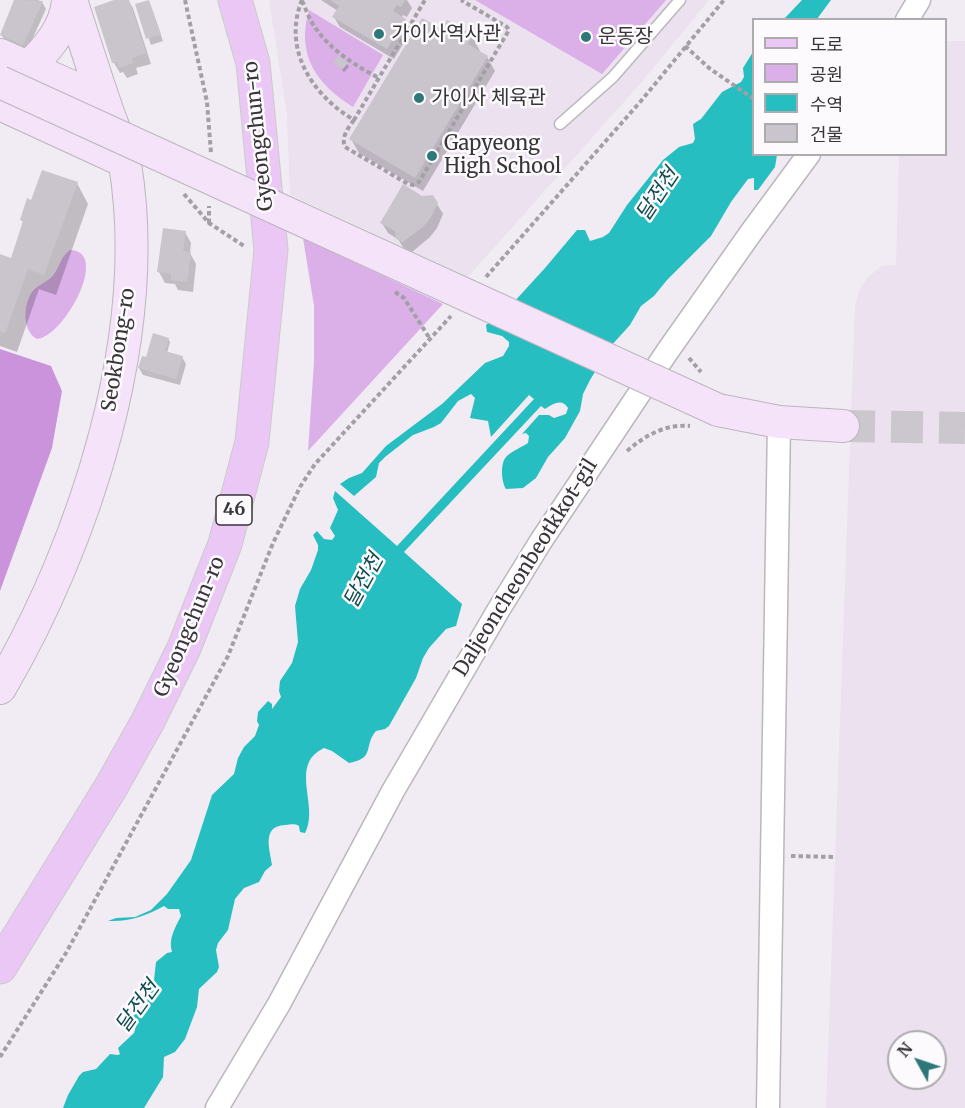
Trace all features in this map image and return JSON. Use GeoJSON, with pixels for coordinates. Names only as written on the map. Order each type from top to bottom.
{"type":"FeatureCollection","features":[{"type":"Feature","properties":{"kind":"main road"},"geometry":{"type":"LineString","coordinates":[[14,61],[52,42],[67,12],[69,0]]}},
{"type":"Feature","properties":{"kind":"main road","name":"Seokbong-ro"},"geometry":{"type":"LineString","coordinates":[[0,688],[47,601],[74,531],[97,462],[113,401],[129,316],[131,211],[124,161],[69,0]]}},
{"type":"Feature","properties":{"kind":"main road","name":"Gyeongchun-ro"},"geometry":{"type":"LineString","coordinates":[[0,967],[63,867],[148,721],[184,648],[225,544],[252,442],[271,250],[253,63],[235,0]]}},
{"type":"Feature","properties":{"kind":"main road"},"geometry":{"type":"LineString","coordinates":[[14,61],[104,101]]}},
{"type":"Feature","properties":{"kind":"main road"},"geometry":{"type":"LineString","coordinates":[[0,82],[718,410],[779,422],[843,426]]}},
{"type":"Feature","properties":{"kind":"main road"},"geometry":{"type":"LineString","coordinates":[[0,104],[124,161]]}},
{"type":"Feature","properties":{"kind":"street"},"geometry":{"type":"LineString","coordinates":[[908,18],[919,0]]}},
{"type":"Feature","properties":{"kind":"street","name":"Daljeoncheonbeotkkot-gil"},"geometry":{"type":"LineString","coordinates":[[217,1108],[279,1004],[393,791],[463,668],[541,541],[683,329],[808,156]]}},
{"type":"Feature","properties":{"kind":"street"},"geometry":{"type":"LineString","coordinates":[[768,1108],[779,422]]}},
{"type":"Feature","properties":{"kind":"lane"},"geometry":{"type":"LineString","coordinates":[[560,124],[613,77],[680,0]]}},
{"type":"Feature","properties":{"kind":"path"},"geometry":{"type":"LineString","coordinates":[[185,0],[207,102],[211,141],[210,164]]}},
{"type":"Feature","properties":{"kind":"path"},"geometry":{"type":"LineString","coordinates":[[302,0],[315,27],[326,40],[352,62],[379,78]]}},
{"type":"Feature","properties":{"kind":"path"},"geometry":{"type":"LineString","coordinates":[[302,0],[294,28],[303,66],[313,84],[326,100],[354,120]]}},
{"type":"Feature","properties":{"kind":"path"},"geometry":{"type":"LineString","coordinates":[[425,0],[342,141],[345,147],[413,185],[418,182],[509,30],[460,0]]}},
{"type":"Feature","properties":{"kind":"path"},"geometry":{"type":"LineString","coordinates":[[480,284],[641,100],[724,0]]}},
{"type":"Feature","properties":{"kind":"path"},"geometry":{"type":"LineString","coordinates":[[685,46],[709,68],[752,98]]}},
{"type":"Feature","properties":{"kind":"path"},"geometry":{"type":"LineString","coordinates":[[210,199],[209,223],[269,262]]}},
{"type":"Feature","properties":{"kind":"path"},"geometry":{"type":"LineString","coordinates":[[404,298],[430,339]]}},
{"type":"Feature","properties":{"kind":"path"},"geometry":{"type":"LineString","coordinates":[[0,1057],[66,953],[228,656],[273,543],[300,487],[315,464],[452,315]]}},
{"type":"Feature","properties":{"kind":"path"},"geometry":{"type":"LineString","coordinates":[[683,329],[685,350],[691,362],[706,376]]}},
{"type":"Feature","properties":{"kind":"path"},"geometry":{"type":"LineString","coordinates":[[619,459],[634,445],[655,432],[676,425],[702,428],[712,422],[718,410]]}},
{"type":"Feature","properties":{"kind":"path"},"geometry":{"type":"LineString","coordinates":[[772,856],[835,857]]}},
{"type":"Feature","properties":{"kind":"shaded area","name":"Gapyeong High School"},"geometry":{"type":"Polygon","coordinates":[[[269,0],[709,0],[640,84],[468,277],[290,195],[287,116],[269,0]]]}},
{"type":"Feature","properties":{"kind":"shaded area"},"geometry":{"type":"Polygon","coordinates":[[[947,41],[965,41],[965,1108],[826,1108],[855,305],[860,289],[868,277],[882,266],[896,265],[899,156],[947,156],[947,41]]]}},
{"type":"Feature","properties":{"kind":"shaded area"},"geometry":{"type":"Polygon","coordinates":[[[0,349],[51,366],[62,391],[52,448],[0,591],[0,349]]]}},
{"type":"Feature","properties":{"kind":"green space","name":"운동장"},"geometry":{"type":"Polygon","coordinates":[[[475,0],[666,0],[602,74],[475,0]]]}},
{"type":"Feature","properties":{"kind":"green space"},"geometry":{"type":"Polygon","coordinates":[[[309,10],[383,55],[353,107],[329,88],[312,67],[305,41],[309,10]]]}},
{"type":"Feature","properties":{"kind":"green space"},"geometry":{"type":"Polygon","coordinates":[[[303,238],[443,304],[308,451],[314,362],[314,306],[303,238]]]}},
{"type":"Feature","properties":{"kind":"green space"},"geometry":{"type":"Polygon","coordinates":[[[70,250],[81,254],[86,264],[85,278],[70,310],[59,324],[48,335],[37,339],[26,324],[29,297],[34,289],[52,277],[70,250]]]}},
{"type":"Feature","properties":{"kind":"water"},"geometry":{"type":"Polygon","coordinates":[[[802,0],[831,0],[818,18],[785,18],[802,0]]]}},
{"type":"Feature","properties":{"kind":"water","name":"달전천"},"geometry":{"type":"Polygon","coordinates":[[[752,54],[752,156],[777,156],[775,167],[758,190],[754,190],[754,178],[748,179],[711,236],[654,296],[641,306],[630,325],[610,347],[583,394],[580,411],[565,438],[548,457],[536,478],[523,488],[506,489],[502,477],[503,463],[509,454],[528,443],[529,436],[526,433],[522,434],[539,415],[549,415],[554,418],[566,414],[568,408],[563,403],[551,405],[545,409],[541,406],[404,552],[462,604],[456,626],[446,629],[429,648],[416,678],[389,726],[376,731],[363,758],[349,763],[324,748],[313,755],[306,775],[309,822],[305,833],[300,832],[299,826],[292,824],[277,826],[270,834],[272,865],[265,871],[259,882],[244,888],[235,899],[228,930],[218,943],[216,950],[219,967],[217,972],[199,989],[197,1007],[185,1039],[175,1052],[164,1057],[163,1077],[144,1108],[63,1108],[68,1095],[83,1072],[96,1069],[110,1054],[120,1054],[118,1048],[134,1033],[138,1019],[135,1018],[130,1023],[127,1021],[147,1004],[149,990],[154,980],[156,962],[167,953],[172,952],[174,929],[181,916],[179,909],[168,909],[164,906],[137,918],[108,921],[135,917],[151,910],[167,894],[191,860],[212,795],[234,774],[238,758],[244,747],[255,736],[259,725],[258,712],[268,701],[272,704],[272,709],[281,697],[280,681],[292,663],[298,642],[295,606],[300,589],[311,570],[318,550],[313,535],[317,531],[324,539],[332,540],[335,536],[330,528],[338,510],[333,498],[335,491],[397,546],[534,399],[529,395],[491,437],[488,421],[470,418],[475,398],[471,394],[458,401],[441,423],[413,435],[385,457],[379,463],[376,477],[354,496],[340,484],[362,473],[386,446],[442,404],[485,363],[503,356],[509,342],[502,336],[487,332],[486,325],[513,303],[577,230],[585,230],[590,241],[609,233],[627,205],[663,160],[679,147],[693,143],[695,139],[693,124],[701,119],[722,92],[741,82],[744,77],[743,68],[752,54]]]}},
{"type":"Feature","properties":{"kind":"building"},"geometry":{"type":"Polygon","coordinates":[[[14,0],[43,1],[23,45],[0,35],[14,0]]]}},
{"type":"Feature","properties":{"kind":"building"},"geometry":{"type":"Polygon","coordinates":[[[114,0],[129,0],[146,53],[132,58],[133,63],[119,68],[117,62],[112,63],[94,7],[114,0]]]}},
{"type":"Feature","properties":{"kind":"building"},"geometry":{"type":"Polygon","coordinates":[[[149,0],[161,34],[146,39],[135,4],[149,0]]]}},
{"type":"Feature","properties":{"kind":"building","name":"가이사역사관"},"geometry":{"type":"Polygon","coordinates":[[[330,0],[405,0],[401,7],[397,5],[393,11],[406,19],[387,49],[332,17],[339,6],[330,0]]]}},
{"type":"Feature","properties":{"kind":"building","name":"가이사 체육관"},"geometry":{"type":"Polygon","coordinates":[[[422,18],[442,29],[447,20],[473,35],[468,44],[488,56],[415,178],[349,139],[422,18]]]}},
{"type":"Feature","properties":{"kind":"building"},"geometry":{"type":"Polygon","coordinates":[[[339,55],[348,63],[342,70],[333,62],[339,55]]]}},
{"type":"Feature","properties":{"kind":"building"},"geometry":{"type":"Polygon","coordinates":[[[42,170],[78,182],[44,275],[28,269],[5,333],[0,331],[0,254],[11,258],[23,221],[20,220],[27,198],[31,200],[42,170]]]}},
{"type":"Feature","properties":{"kind":"building"},"geometry":{"type":"Polygon","coordinates":[[[403,184],[422,196],[433,195],[438,203],[424,226],[403,242],[396,239],[395,231],[380,223],[403,184]]]}},
{"type":"Feature","properties":{"kind":"building"},"geometry":{"type":"Polygon","coordinates":[[[163,228],[186,231],[183,251],[191,252],[187,282],[171,280],[171,274],[157,272],[163,228]]]}},
{"type":"Feature","properties":{"kind":"building"},"geometry":{"type":"Polygon","coordinates":[[[153,333],[169,338],[165,351],[183,356],[176,379],[138,368],[142,356],[146,357],[153,333]]]}},
{"type":"Feature","properties":{"kind":"tunnel"},"geometry":{"type":"LineString","coordinates":[[843,426],[965,428]]}},
{"type":"Feature","properties":{"kind":"place","name":"가이사역사관"},"geometry":{"type":"Point","coordinates":[379,34]}},
{"type":"Feature","properties":{"kind":"place","name":"운동장"},"geometry":{"type":"Point","coordinates":[586,37]}},
{"type":"Feature","properties":{"kind":"place","name":"가이사 체육관"},"geometry":{"type":"Point","coordinates":[419,98]}},
{"type":"Feature","properties":{"kind":"place","name":"Gapyeong High School"},"geometry":{"type":"Point","coordinates":[432,156]}}]}
